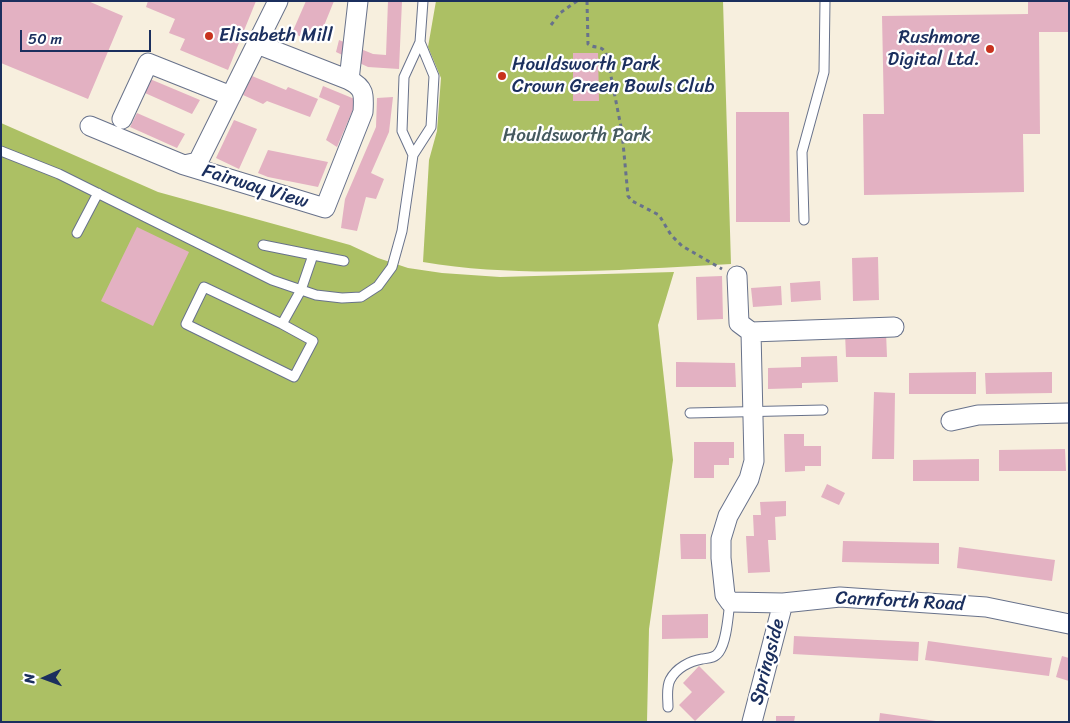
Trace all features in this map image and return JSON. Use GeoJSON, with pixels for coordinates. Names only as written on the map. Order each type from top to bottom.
{"type":"FeatureCollection","features":[{"type":"Feature","properties":{"kind":"street"},"geometry":{"type":"LineString","coordinates":[[90,126],[184,165],[198,162],[278,1]]}},
{"type":"Feature","properties":{"kind":"street"},"geometry":{"type":"LineString","coordinates":[[349,80],[358,1]]}},
{"type":"Feature","properties":{"kind":"street","name":"Fairway View"},"geometry":{"type":"LineString","coordinates":[[184,165],[325,208],[363,112],[364,95],[358,85],[349,80],[257,44]]}},
{"type":"Feature","properties":{"kind":"street"},"geometry":{"type":"LineString","coordinates":[[122,119],[148,63],[231,96]]}},
{"type":"Feature","properties":{"kind":"street"},"geometry":{"type":"LineString","coordinates":[[737,276],[739,323],[751,332],[894,327]]}},
{"type":"Feature","properties":{"kind":"street"},"geometry":{"type":"LineString","coordinates":[[730,602],[724,595],[721,539],[728,516],[749,479],[754,460],[751,332]]}},
{"type":"Feature","properties":{"kind":"street"},"geometry":{"type":"LineString","coordinates":[[951,421],[978,415],[1069,413]]}},
{"type":"Feature","properties":{"kind":"street","name":"Carnforth Road"},"geometry":{"type":"LineString","coordinates":[[730,602],[783,603],[840,597],[986,607],[1069,624]]}},
{"type":"Feature","properties":{"kind":"street","name":"Springside"},"geometry":{"type":"LineString","coordinates":[[752,722],[783,603]]}},
{"type":"Feature","properties":{"kind":"lane"},"geometry":{"type":"LineString","coordinates":[[413,155],[402,131],[404,77],[420,42],[423,1]]}},
{"type":"Feature","properties":{"kind":"lane"},"geometry":{"type":"LineString","coordinates":[[804,220],[802,152],[824,72],[825,1]]}},
{"type":"Feature","properties":{"kind":"lane"},"geometry":{"type":"LineString","coordinates":[[1,151],[59,174],[272,280],[316,295],[342,298],[361,297],[378,286],[392,267],[402,231],[413,155],[431,127],[434,76],[420,42]]}},
{"type":"Feature","properties":{"kind":"lane"},"geometry":{"type":"LineString","coordinates":[[77,232],[98,193]]}},
{"type":"Feature","properties":{"kind":"lane"},"geometry":{"type":"LineString","coordinates":[[263,245],[344,261]]}},
{"type":"Feature","properties":{"kind":"lane"},"geometry":{"type":"LineString","coordinates":[[282,324],[301,290],[313,256]]}},
{"type":"Feature","properties":{"kind":"lane"},"geometry":{"type":"LineString","coordinates":[[204,287],[282,324],[313,341],[294,377],[186,324],[204,287]]}},
{"type":"Feature","properties":{"kind":"lane"},"geometry":{"type":"LineString","coordinates":[[690,413],[823,410]]}},
{"type":"Feature","properties":{"kind":"lane"},"geometry":{"type":"LineString","coordinates":[[668,707],[668,688],[670,680],[676,673],[692,660],[714,657],[720,652],[730,602]]}},
{"type":"Feature","properties":{"kind":"path"},"geometry":{"type":"LineString","coordinates":[[551,25],[560,12],[577,1]]}},
{"type":"Feature","properties":{"kind":"path"},"geometry":{"type":"LineString","coordinates":[[587,1],[588,44],[606,51],[622,132],[628,196],[632,201],[659,215],[671,235],[682,246],[723,269],[733,270],[737,276]]}},
{"type":"Feature","properties":{"kind":"green space","name":"Houldsworth Park"},"geometry":{"type":"Polygon","coordinates":[[[436,1],[723,1],[731,264],[615,270],[538,271],[499,270],[423,262],[429,160],[437,131],[441,78],[428,47],[436,1]]]}},
{"type":"Feature","properties":{"kind":"green space"},"geometry":{"type":"Polygon","coordinates":[[[1,123],[158,192],[350,245],[378,258],[408,268],[442,273],[500,277],[674,272],[658,325],[673,460],[649,629],[647,722],[1,722],[1,123]]]}},
{"type":"Feature","properties":{"kind":"building"},"geometry":{"type":"Polygon","coordinates":[[[1,1],[88,1],[123,16],[88,99],[1,63],[1,1]]]}},
{"type":"Feature","properties":{"kind":"building","name":"Elisabeth Mill"},"geometry":{"type":"Polygon","coordinates":[[[148,1],[256,1],[228,70],[180,50],[185,39],[169,33],[175,19],[146,7],[148,1]]]}},
{"type":"Feature","properties":{"kind":"building"},"geometry":{"type":"Polygon","coordinates":[[[306,1],[334,1],[317,43],[292,33],[306,1]]]}},
{"type":"Feature","properties":{"kind":"building"},"geometry":{"type":"Polygon","coordinates":[[[388,1],[402,1],[399,69],[368,67],[336,52],[339,40],[373,54],[386,55],[388,1]]]}},
{"type":"Feature","properties":{"kind":"building"},"geometry":{"type":"Polygon","coordinates":[[[1028,1],[1069,1],[1069,32],[1039,32],[1040,134],[1023,134],[1024,192],[864,195],[863,114],[884,114],[882,16],[1028,14],[1028,1]]]}},
{"type":"Feature","properties":{"kind":"building"},"geometry":{"type":"Polygon","coordinates":[[[573,53],[598,53],[599,101],[573,101],[573,53]]]}},
{"type":"Feature","properties":{"kind":"building"},"geometry":{"type":"Polygon","coordinates":[[[252,76],[286,90],[288,87],[318,99],[310,117],[267,101],[263,104],[243,95],[252,76]]]}},
{"type":"Feature","properties":{"kind":"building"},"geometry":{"type":"Polygon","coordinates":[[[150,79],[200,100],[192,114],[145,93],[150,79]]]}},
{"type":"Feature","properties":{"kind":"building"},"geometry":{"type":"Polygon","coordinates":[[[323,86],[357,100],[337,147],[326,140],[340,106],[319,97],[323,86]]]}},
{"type":"Feature","properties":{"kind":"building"},"geometry":{"type":"Polygon","coordinates":[[[393,97],[389,132],[371,173],[384,179],[376,199],[366,197],[357,231],[341,228],[345,199],[376,127],[377,98],[393,97]]]}},
{"type":"Feature","properties":{"kind":"building"},"geometry":{"type":"Polygon","coordinates":[[[736,112],[789,112],[790,222],[736,222],[736,112]]]}},
{"type":"Feature","properties":{"kind":"building"},"geometry":{"type":"Polygon","coordinates":[[[137,113],[185,134],[177,148],[130,127],[137,113]]]}},
{"type":"Feature","properties":{"kind":"building"},"geometry":{"type":"Polygon","coordinates":[[[234,120],[257,129],[239,169],[216,158],[234,120]]]}},
{"type":"Feature","properties":{"kind":"building"},"geometry":{"type":"Polygon","coordinates":[[[268,150],[328,162],[318,187],[268,177],[258,173],[268,150]]]}},
{"type":"Feature","properties":{"kind":"building"},"geometry":{"type":"Polygon","coordinates":[[[137,227],[189,252],[153,326],[101,301],[137,227]]]}},
{"type":"Feature","properties":{"kind":"building"},"geometry":{"type":"Polygon","coordinates":[[[878,257],[879,300],[853,301],[852,258],[878,257]]]}},
{"type":"Feature","properties":{"kind":"building"},"geometry":{"type":"Polygon","coordinates":[[[722,276],[723,319],[697,320],[696,277],[722,276]]]}},
{"type":"Feature","properties":{"kind":"building"},"geometry":{"type":"Polygon","coordinates":[[[820,281],[821,300],[791,302],[790,283],[820,281]]]}},
{"type":"Feature","properties":{"kind":"building"},"geometry":{"type":"Polygon","coordinates":[[[781,286],[782,305],[753,307],[751,288],[781,286]]]}},
{"type":"Feature","properties":{"kind":"building"},"geometry":{"type":"Polygon","coordinates":[[[886,332],[887,357],[846,357],[845,333],[886,332]]]}},
{"type":"Feature","properties":{"kind":"building"},"geometry":{"type":"Polygon","coordinates":[[[837,356],[838,382],[802,383],[802,388],[768,389],[768,368],[801,367],[801,357],[837,356]]]}},
{"type":"Feature","properties":{"kind":"building"},"geometry":{"type":"Polygon","coordinates":[[[676,362],[735,363],[736,387],[676,387],[676,362]]]}},
{"type":"Feature","properties":{"kind":"building"},"geometry":{"type":"Polygon","coordinates":[[[976,372],[976,394],[909,394],[909,373],[976,372]]]}},
{"type":"Feature","properties":{"kind":"building"},"geometry":{"type":"Polygon","coordinates":[[[1052,372],[1052,393],[986,394],[985,373],[1052,372]]]}},
{"type":"Feature","properties":{"kind":"building"},"geometry":{"type":"Polygon","coordinates":[[[874,392],[895,393],[894,459],[872,459],[874,392]]]}},
{"type":"Feature","properties":{"kind":"building"},"geometry":{"type":"Polygon","coordinates":[[[784,434],[804,434],[804,446],[821,446],[821,466],[805,466],[805,471],[785,472],[784,434]]]}},
{"type":"Feature","properties":{"kind":"building"},"geometry":{"type":"Polygon","coordinates":[[[694,442],[734,442],[734,458],[729,458],[729,465],[714,465],[714,478],[694,478],[694,442]]]}},
{"type":"Feature","properties":{"kind":"building"},"geometry":{"type":"Polygon","coordinates":[[[1065,449],[1066,471],[999,471],[999,450],[1065,449]]]}},
{"type":"Feature","properties":{"kind":"building"},"geometry":{"type":"Polygon","coordinates":[[[979,459],[979,481],[913,481],[913,460],[979,459]]]}},
{"type":"Feature","properties":{"kind":"building"},"geometry":{"type":"Polygon","coordinates":[[[827,484],[845,493],[839,505],[821,497],[827,484]]]}},
{"type":"Feature","properties":{"kind":"building"},"geometry":{"type":"Polygon","coordinates":[[[786,501],[786,516],[775,517],[776,540],[768,540],[770,572],[748,573],[746,536],[754,536],[753,515],[761,515],[760,502],[786,501]]]}},
{"type":"Feature","properties":{"kind":"building"},"geometry":{"type":"Polygon","coordinates":[[[680,534],[706,534],[706,559],[681,559],[680,534]]]}},
{"type":"Feature","properties":{"kind":"building"},"geometry":{"type":"Polygon","coordinates":[[[843,541],[939,543],[939,564],[842,562],[843,541]]]}},
{"type":"Feature","properties":{"kind":"building"},"geometry":{"type":"Polygon","coordinates":[[[959,547],[1055,560],[1052,581],[957,568],[959,547]]]}},
{"type":"Feature","properties":{"kind":"building"},"geometry":{"type":"Polygon","coordinates":[[[708,614],[708,638],[662,639],[662,615],[708,614]]]}},
{"type":"Feature","properties":{"kind":"building"},"geometry":{"type":"Polygon","coordinates":[[[794,636],[919,642],[918,661],[793,654],[794,636]]]}},
{"type":"Feature","properties":{"kind":"building"},"geometry":{"type":"Polygon","coordinates":[[[928,641],[1052,658],[1049,676],[925,660],[928,641]]]}},
{"type":"Feature","properties":{"kind":"building"},"geometry":{"type":"Polygon","coordinates":[[[1062,656],[1069,658],[1069,681],[1056,677],[1062,656]]]}},
{"type":"Feature","properties":{"kind":"building"},"geometry":{"type":"Polygon","coordinates":[[[699,666],[725,692],[695,721],[679,705],[692,692],[683,683],[699,666]]]}},
{"type":"Feature","properties":{"kind":"building"},"geometry":{"type":"Polygon","coordinates":[[[880,713],[936,721],[936,722],[879,722],[880,713]]]}},
{"type":"Feature","properties":{"kind":"building"},"geometry":{"type":"Polygon","coordinates":[[[776,716],[795,716],[794,722],[776,722],[776,716]]]}},
{"type":"Feature","properties":{"kind":"place","name":"Elisabeth Mill"},"geometry":{"type":"Point","coordinates":[209,36]}},
{"type":"Feature","properties":{"kind":"place","name":"Rushmore Digital Ltd."},"geometry":{"type":"Point","coordinates":[990,49]}},
{"type":"Feature","properties":{"kind":"place","name":"Houldsworth Park Crown Green Bowls Club"},"geometry":{"type":"Point","coordinates":[502,76]}}]}
